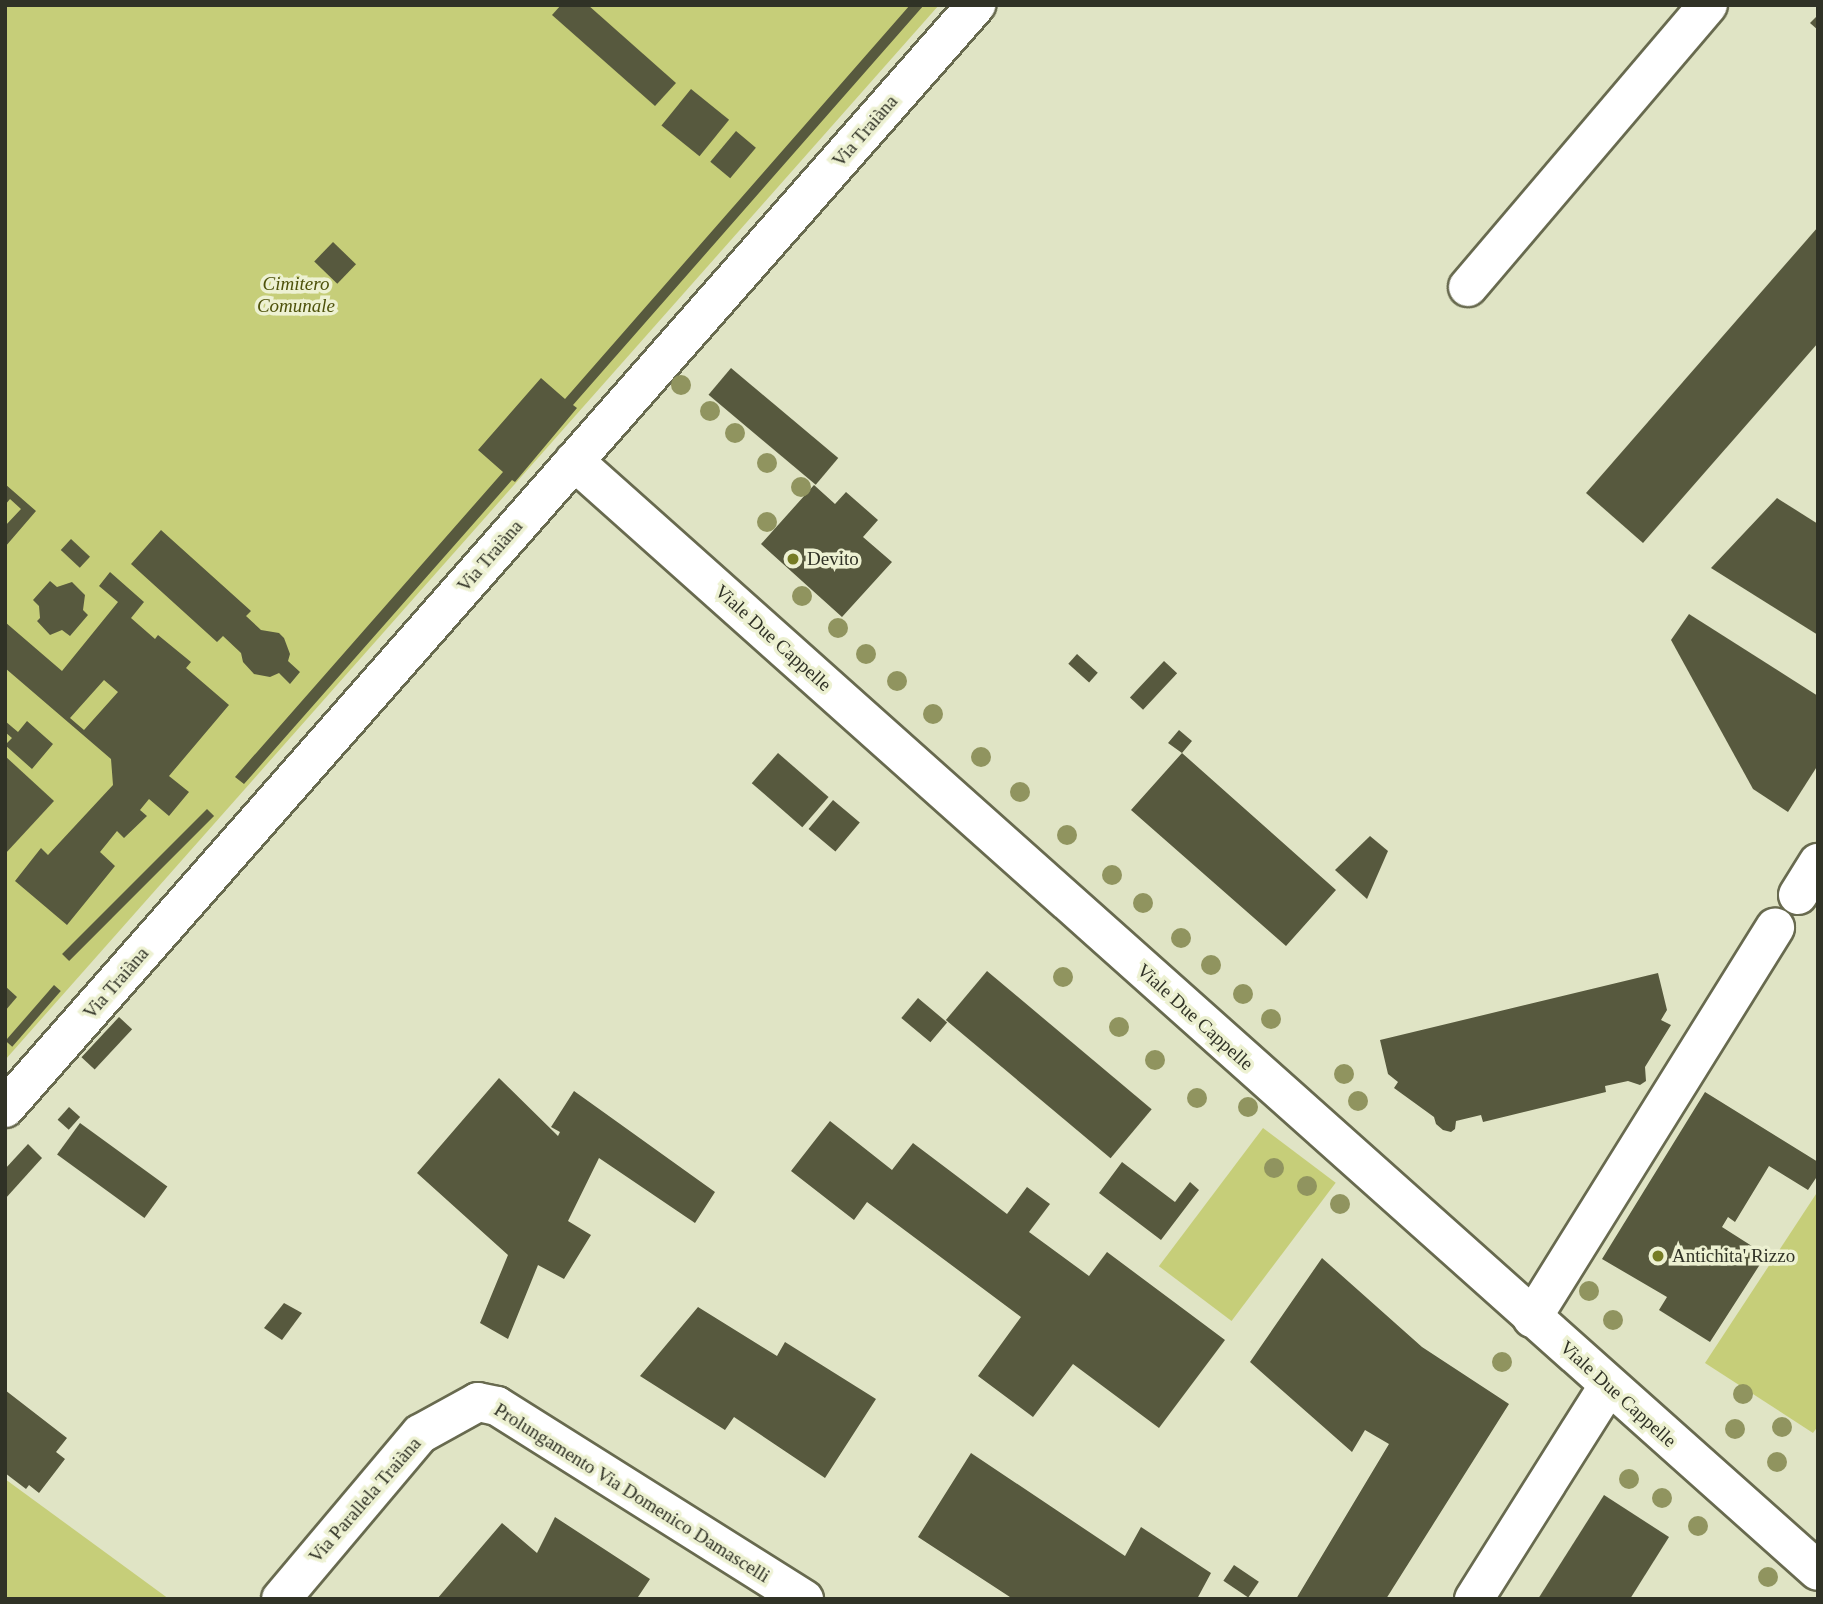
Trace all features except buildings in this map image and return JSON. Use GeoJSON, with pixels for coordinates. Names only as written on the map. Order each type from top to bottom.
{"type":"FeatureCollection","features":[{"type":"Feature","properties":{"kind":"street","name":"Via Traiàna"},"geometry":{"type":"LineString","coordinates":[[5,1108],[976,5]]}},
{"type":"Feature","properties":{"kind":"street"},"geometry":{"type":"LineString","coordinates":[[1468,287],[1708,5]]}},
{"type":"Feature","properties":{"kind":"street","name":"Viale Due Cappelle"},"geometry":{"type":"LineString","coordinates":[[574,461],[1818,1571]]}},
{"type":"Feature","properties":{"kind":"street"},"geometry":{"type":"LineString","coordinates":[[1798,895],[1818,863]]}},
{"type":"Feature","properties":{"kind":"street"},"geometry":{"type":"LineString","coordinates":[[1532,1318],[1775,928]]}},
{"type":"Feature","properties":{"kind":"street"},"geometry":{"type":"LineString","coordinates":[[1474,1599],[1608,1386]]}},
{"type":"Feature","properties":{"kind":"street","name":"Prolungamento Via Domenico Damascelli"},"geometry":{"type":"LineString","coordinates":[[460,1414],[478,1402],[497,1406],[804,1599]]}},
{"type":"Feature","properties":{"kind":"street","name":"Via Parallela Traiàna"},"geometry":{"type":"LineString","coordinates":[[281,1599],[420,1434],[439,1421],[460,1414]]}},
{"type":"Feature","properties":{"kind":"green space","name":"Cimitero Comunale"},"geometry":{"type":"Polygon","coordinates":[[[5,5],[939,5],[5,1060],[5,5]]]}},
{"type":"Feature","properties":{"kind":"green space"},"geometry":{"type":"Polygon","coordinates":[[[1263,1128],[1336,1183],[1232,1321],[1159,1266],[1263,1128]]]}},
{"type":"Feature","properties":{"kind":"green space"},"geometry":{"type":"Polygon","coordinates":[[[1818,1191],[1818,1426],[1813,1433],[1705,1363],[1818,1191]]]}},
{"type":"Feature","properties":{"kind":"green space"},"geometry":{"type":"Polygon","coordinates":[[[5,1479],[169,1599],[5,1599],[5,1479]]]}},
{"type":"Feature","properties":{"kind":"place","name":"Devito"},"geometry":{"type":"Point","coordinates":[793,559]}},
{"type":"Feature","properties":{"kind":"place","name":"Antichita' Rizzo"},"geometry":{"type":"Point","coordinates":[1658,1256]}}]}
